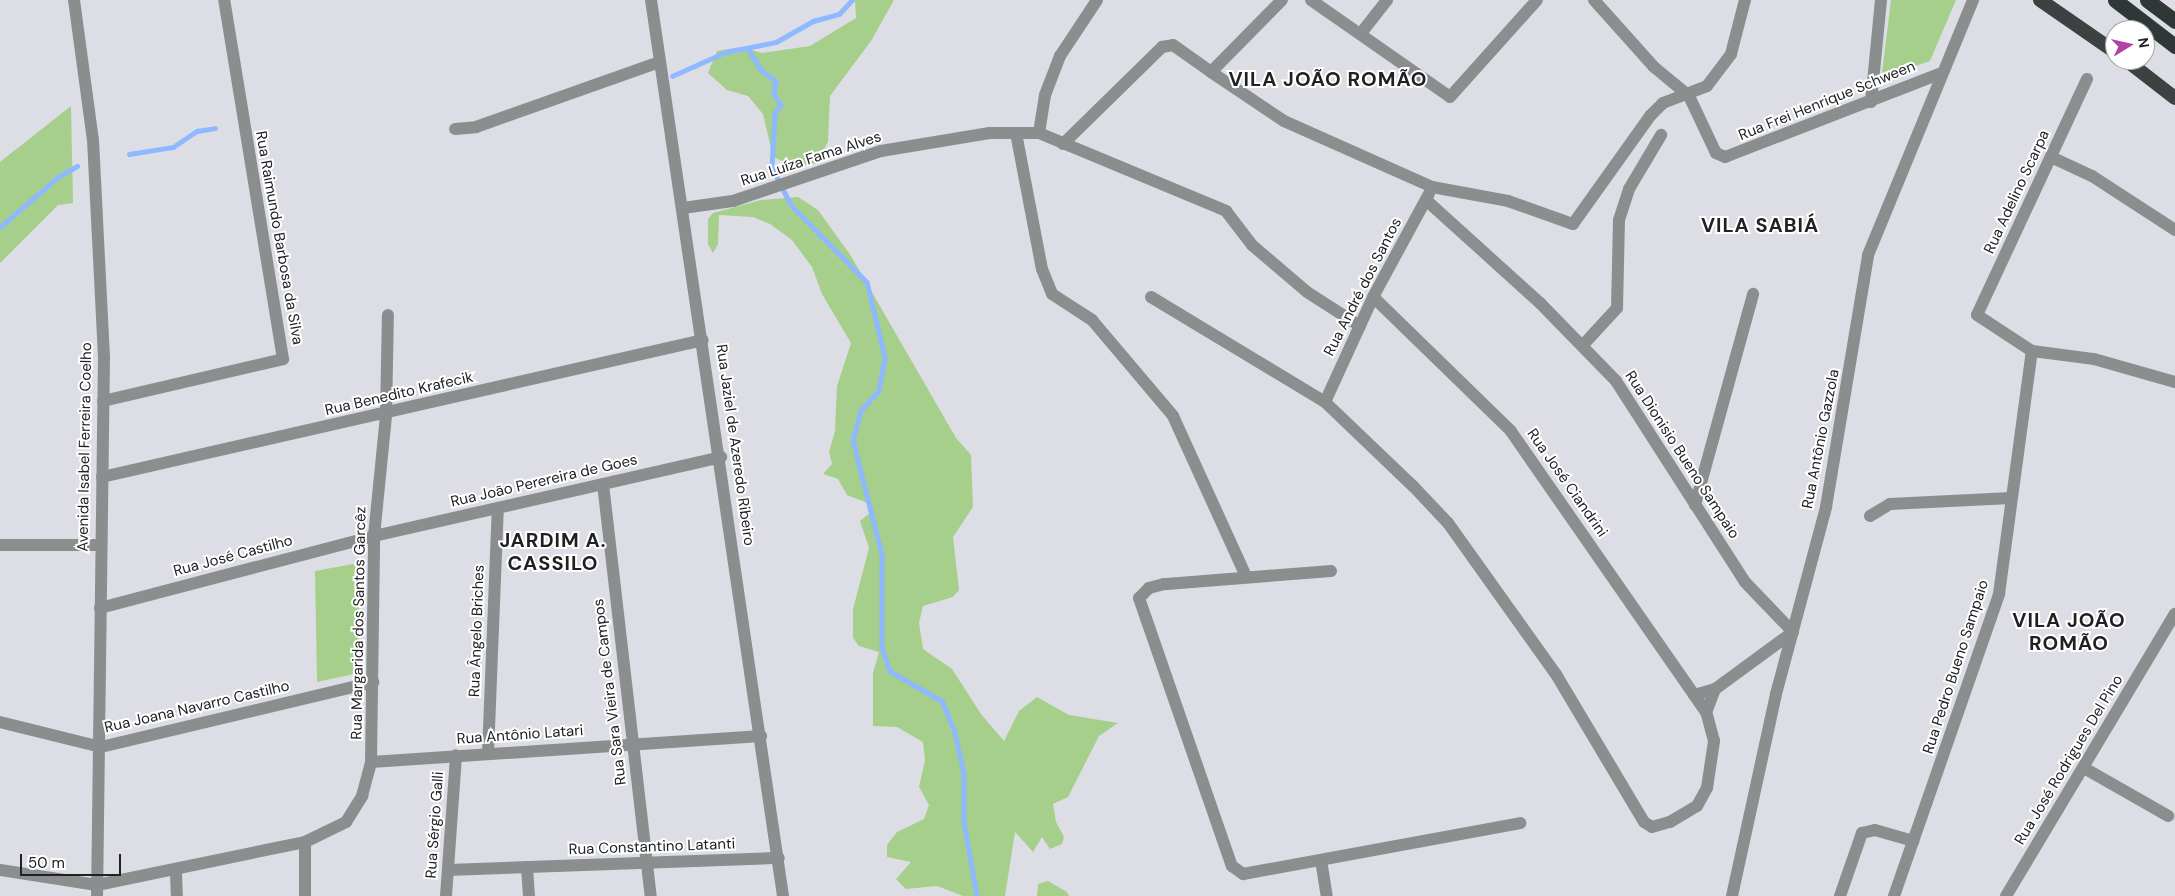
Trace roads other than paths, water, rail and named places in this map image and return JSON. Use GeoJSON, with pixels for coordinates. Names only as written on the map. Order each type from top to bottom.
{"type":"FeatureCollection","features":[{"type":"Feature","properties":{"kind":"highway"},"geometry":{"type":"LineString","coordinates":[[2040,0],[2105,45]]}},
{"type":"Feature","properties":{"kind":"highway"},"geometry":{"type":"LineString","coordinates":[[2114,0],[2175,46]]}},
{"type":"Feature","properties":{"kind":"highway"},"geometry":{"type":"LineString","coordinates":[[2147,0],[2175,21]]}},
{"type":"Feature","properties":{"kind":"highway"},"geometry":{"type":"LineString","coordinates":[[2139,70],[2175,98]]}},
{"type":"Feature","properties":{"kind":"street","name":"Avenida Isabel Ferreira Coelho"},"geometry":{"type":"LineString","coordinates":[[74,0],[93,140],[103,401],[100,545],[101,747],[97,891]]}},
{"type":"Feature","properties":{"kind":"street","name":"Rua Raimundo Barbosa da Silva"},"geometry":{"type":"LineString","coordinates":[[103,401],[283,359],[245,139],[224,0]]}},
{"type":"Feature","properties":{"kind":"street","name":"Rua Jaziel de Azeredo Ribeiro"},"geometry":{"type":"LineString","coordinates":[[650,0],[721,457],[783,896]]}},
{"type":"Feature","properties":{"kind":"street"},"geometry":{"type":"LineString","coordinates":[[1097,0],[1060,56],[1045,95],[1039,133],[1226,211],[1252,246],[1307,292],[1360,326]]}},
{"type":"Feature","properties":{"kind":"street"},"geometry":{"type":"LineString","coordinates":[[1211,72],[1282,0]]}},
{"type":"Feature","properties":{"kind":"street"},"geometry":{"type":"LineString","coordinates":[[1311,0],[1362,32],[1450,97],[1537,0]]}},
{"type":"Feature","properties":{"kind":"street"},"geometry":{"type":"LineString","coordinates":[[1362,32],[1387,0]]}},
{"type":"Feature","properties":{"kind":"street","name":"Rua Frei Henrique Schween"},"geometry":{"type":"LineString","coordinates":[[1594,0],[1654,67],[1689,96],[1716,153],[1725,157],[1871,102],[1939,74]]}},
{"type":"Feature","properties":{"kind":"street"},"geometry":{"type":"LineString","coordinates":[[1064,144],[1162,47],[1173,45],[1284,121],[1432,187],[1508,201],[1574,224],[1650,116],[1663,102],[1689,96],[1707,86],[1731,54],[1744,0]]}},
{"type":"Feature","properties":{"kind":"street"},"geometry":{"type":"LineString","coordinates":[[1871,102],[1881,0]]}},
{"type":"Feature","properties":{"kind":"street","name":"Rua Antônio Gazzola"},"geometry":{"type":"LineString","coordinates":[[1732,896],[1793,632],[1840,441],[1866,262],[1939,74],[1973,0]]}},
{"type":"Feature","properties":{"kind":"street"},"geometry":{"type":"LineString","coordinates":[[455,129],[476,128],[660,62]]}},
{"type":"Feature","properties":{"kind":"street","name":"Rua Adelino Scarpa"},"geometry":{"type":"LineString","coordinates":[[2087,79],[2051,157],[2026,218],[1976,309],[1982,319],[2032,351],[2094,359],[2175,382]]}},
{"type":"Feature","properties":{"kind":"street","name":"Rua Luíza Fama Alves"},"geometry":{"type":"LineString","coordinates":[[683,208],[771,190],[794,179],[881,151],[990,133],[1039,133]]}},
{"type":"Feature","properties":{"kind":"street"},"geometry":{"type":"LineString","coordinates":[[1016,134],[1042,269],[1052,294],[1092,320],[1173,416],[1246,576]]}},
{"type":"Feature","properties":{"kind":"street"},"geometry":{"type":"LineString","coordinates":[[1583,345],[1617,308],[1619,220],[1629,189],[1661,135]]}},
{"type":"Feature","properties":{"kind":"street"},"geometry":{"type":"LineString","coordinates":[[2051,157],[2092,176],[2175,230]]}},
{"type":"Feature","properties":{"kind":"street","name":"Rua André dos Santos"},"geometry":{"type":"LineString","coordinates":[[1325,402],[1373,297],[1432,187]]}},
{"type":"Feature","properties":{"kind":"street","name":"Rua Dionisio Bueno Sampaio"},"geometry":{"type":"LineString","coordinates":[[1426,200],[1583,345],[1616,380],[1745,582],[1793,632]]}},
{"type":"Feature","properties":{"kind":"street"},"geometry":{"type":"LineString","coordinates":[[1695,505],[1753,294]]}},
{"type":"Feature","properties":{"kind":"street","name":"Rua José Ciandrini"},"geometry":{"type":"LineString","coordinates":[[1373,297],[1511,432],[1706,712]]}},
{"type":"Feature","properties":{"kind":"street"},"geometry":{"type":"LineString","coordinates":[[1152,298],[1325,402],[1448,523],[1557,676],[1644,822],[1652,826],[1670,822],[1703,799],[1714,748],[1706,712],[1715,689]]}},
{"type":"Feature","properties":{"kind":"street","name":"Rua Margarida dos Santos Garcêz"},"geometry":{"type":"LineString","coordinates":[[0,870],[97,891],[306,842],[346,822],[362,796],[371,762],[374,536],[386,415],[388,315]]}},
{"type":"Feature","properties":{"kind":"street","name":"Rua Benedito Krafecik"},"geometry":{"type":"LineString","coordinates":[[102,477],[386,415],[703,340]]}},
{"type":"Feature","properties":{"kind":"street","name":"Rua Pedro Bueno Sampaio"},"geometry":{"type":"LineString","coordinates":[[1894,896],[1999,594],[2032,351]]}},
{"type":"Feature","properties":{"kind":"street","name":"Rua João Perereira de Goes"},"geometry":{"type":"LineString","coordinates":[[374,536],[721,457]]}},
{"type":"Feature","properties":{"kind":"street","name":"Rua Sara Vieira de Campos"},"geometry":{"type":"LineString","coordinates":[[603,484],[651,896]]}},
{"type":"Feature","properties":{"kind":"street"},"geometry":{"type":"LineString","coordinates":[[1870,516],[1890,504],[2011,498]]}},
{"type":"Feature","properties":{"kind":"street","name":"Rua Ângelo Briches"},"geometry":{"type":"LineString","coordinates":[[488,753],[498,509]]}},
{"type":"Feature","properties":{"kind":"street","name":"Rua José Castilho"},"geometry":{"type":"LineString","coordinates":[[100,608],[374,536]]}},
{"type":"Feature","properties":{"kind":"street"},"geometry":{"type":"LineString","coordinates":[[0,546],[100,545]]}},
{"type":"Feature","properties":{"kind":"street"},"geometry":{"type":"LineString","coordinates":[[1331,571],[1246,576],[1164,584],[1149,588],[1139,598],[1232,866],[1243,874],[1520,823]]}},
{"type":"Feature","properties":{"kind":"street","name":"Rua José Rodrigues Del Pino"},"geometry":{"type":"LineString","coordinates":[[2006,896],[2175,614]]}},
{"type":"Feature","properties":{"kind":"street"},"geometry":{"type":"LineString","coordinates":[[1694,695],[1715,689],[1793,632]]}},
{"type":"Feature","properties":{"kind":"street","name":"Rua Joana Navarro Castilho"},"geometry":{"type":"LineString","coordinates":[[0,722],[101,747],[373,682]]}},
{"type":"Feature","properties":{"kind":"street","name":"Rua Antônio Latari"},"geometry":{"type":"LineString","coordinates":[[371,762],[761,736]]}},
{"type":"Feature","properties":{"kind":"street","name":"Rua Sérgio Galli"},"geometry":{"type":"LineString","coordinates":[[446,896],[456,756]]}},
{"type":"Feature","properties":{"kind":"street"},"geometry":{"type":"LineString","coordinates":[[2084,768],[2168,816]]}},
{"type":"Feature","properties":{"kind":"street"},"geometry":{"type":"LineString","coordinates":[[1840,896],[1862,833],[1875,830],[1913,841]]}},
{"type":"Feature","properties":{"kind":"street"},"geometry":{"type":"LineString","coordinates":[[305,896],[306,842]]}},
{"type":"Feature","properties":{"kind":"street","name":"Rua Constantino Latanti"},"geometry":{"type":"LineString","coordinates":[[448,870],[779,858]]}},
{"type":"Feature","properties":{"kind":"street"},"geometry":{"type":"LineString","coordinates":[[1321,860],[1328,896]]}},
{"type":"Feature","properties":{"kind":"street"},"geometry":{"type":"LineString","coordinates":[[526,868],[529,896]]}},
{"type":"Feature","properties":{"kind":"street"},"geometry":{"type":"LineString","coordinates":[[176,872],[177,896]]}},
{"type":"Feature","properties":{"kind":"waterway"},"geometry":{"type":"LineString","coordinates":[[672,76],[726,52],[776,42],[813,21],[839,14],[852,0]]}},
{"type":"Feature","properties":{"kind":"waterway"},"geometry":{"type":"LineString","coordinates":[[748,48],[761,70],[776,81],[774,94],[781,105],[775,114],[772,167],[791,205],[867,282],[885,357],[879,391],[861,411],[853,440],[882,555],[882,647],[890,671],[942,701],[954,729],[964,773],[964,822],[977,896]]}},
{"type":"Feature","properties":{"kind":"waterway"},"geometry":{"type":"LineString","coordinates":[[129,154],[173,147],[197,131],[215,128]]}},
{"type":"Feature","properties":{"kind":"waterway"},"geometry":{"type":"LineString","coordinates":[[0,227],[58,177],[77,166]]}},
{"type":"Feature","properties":{"kind":"district","name":"VILA JOÃO ROMÃO"},"geometry":{"type":"Point","coordinates":[1328,79]}},
{"type":"Feature","properties":{"kind":"district","name":"VILA SABIÁ"},"geometry":{"type":"Point","coordinates":[1760,225]}},
{"type":"Feature","properties":{"kind":"district","name":"JARDIM A. CASSILO"},"geometry":{"type":"Point","coordinates":[553,552]}},
{"type":"Feature","properties":{"kind":"district","name":"VILA JOÃO ROMÃO"},"geometry":{"type":"Point","coordinates":[2069,632]}}]}
